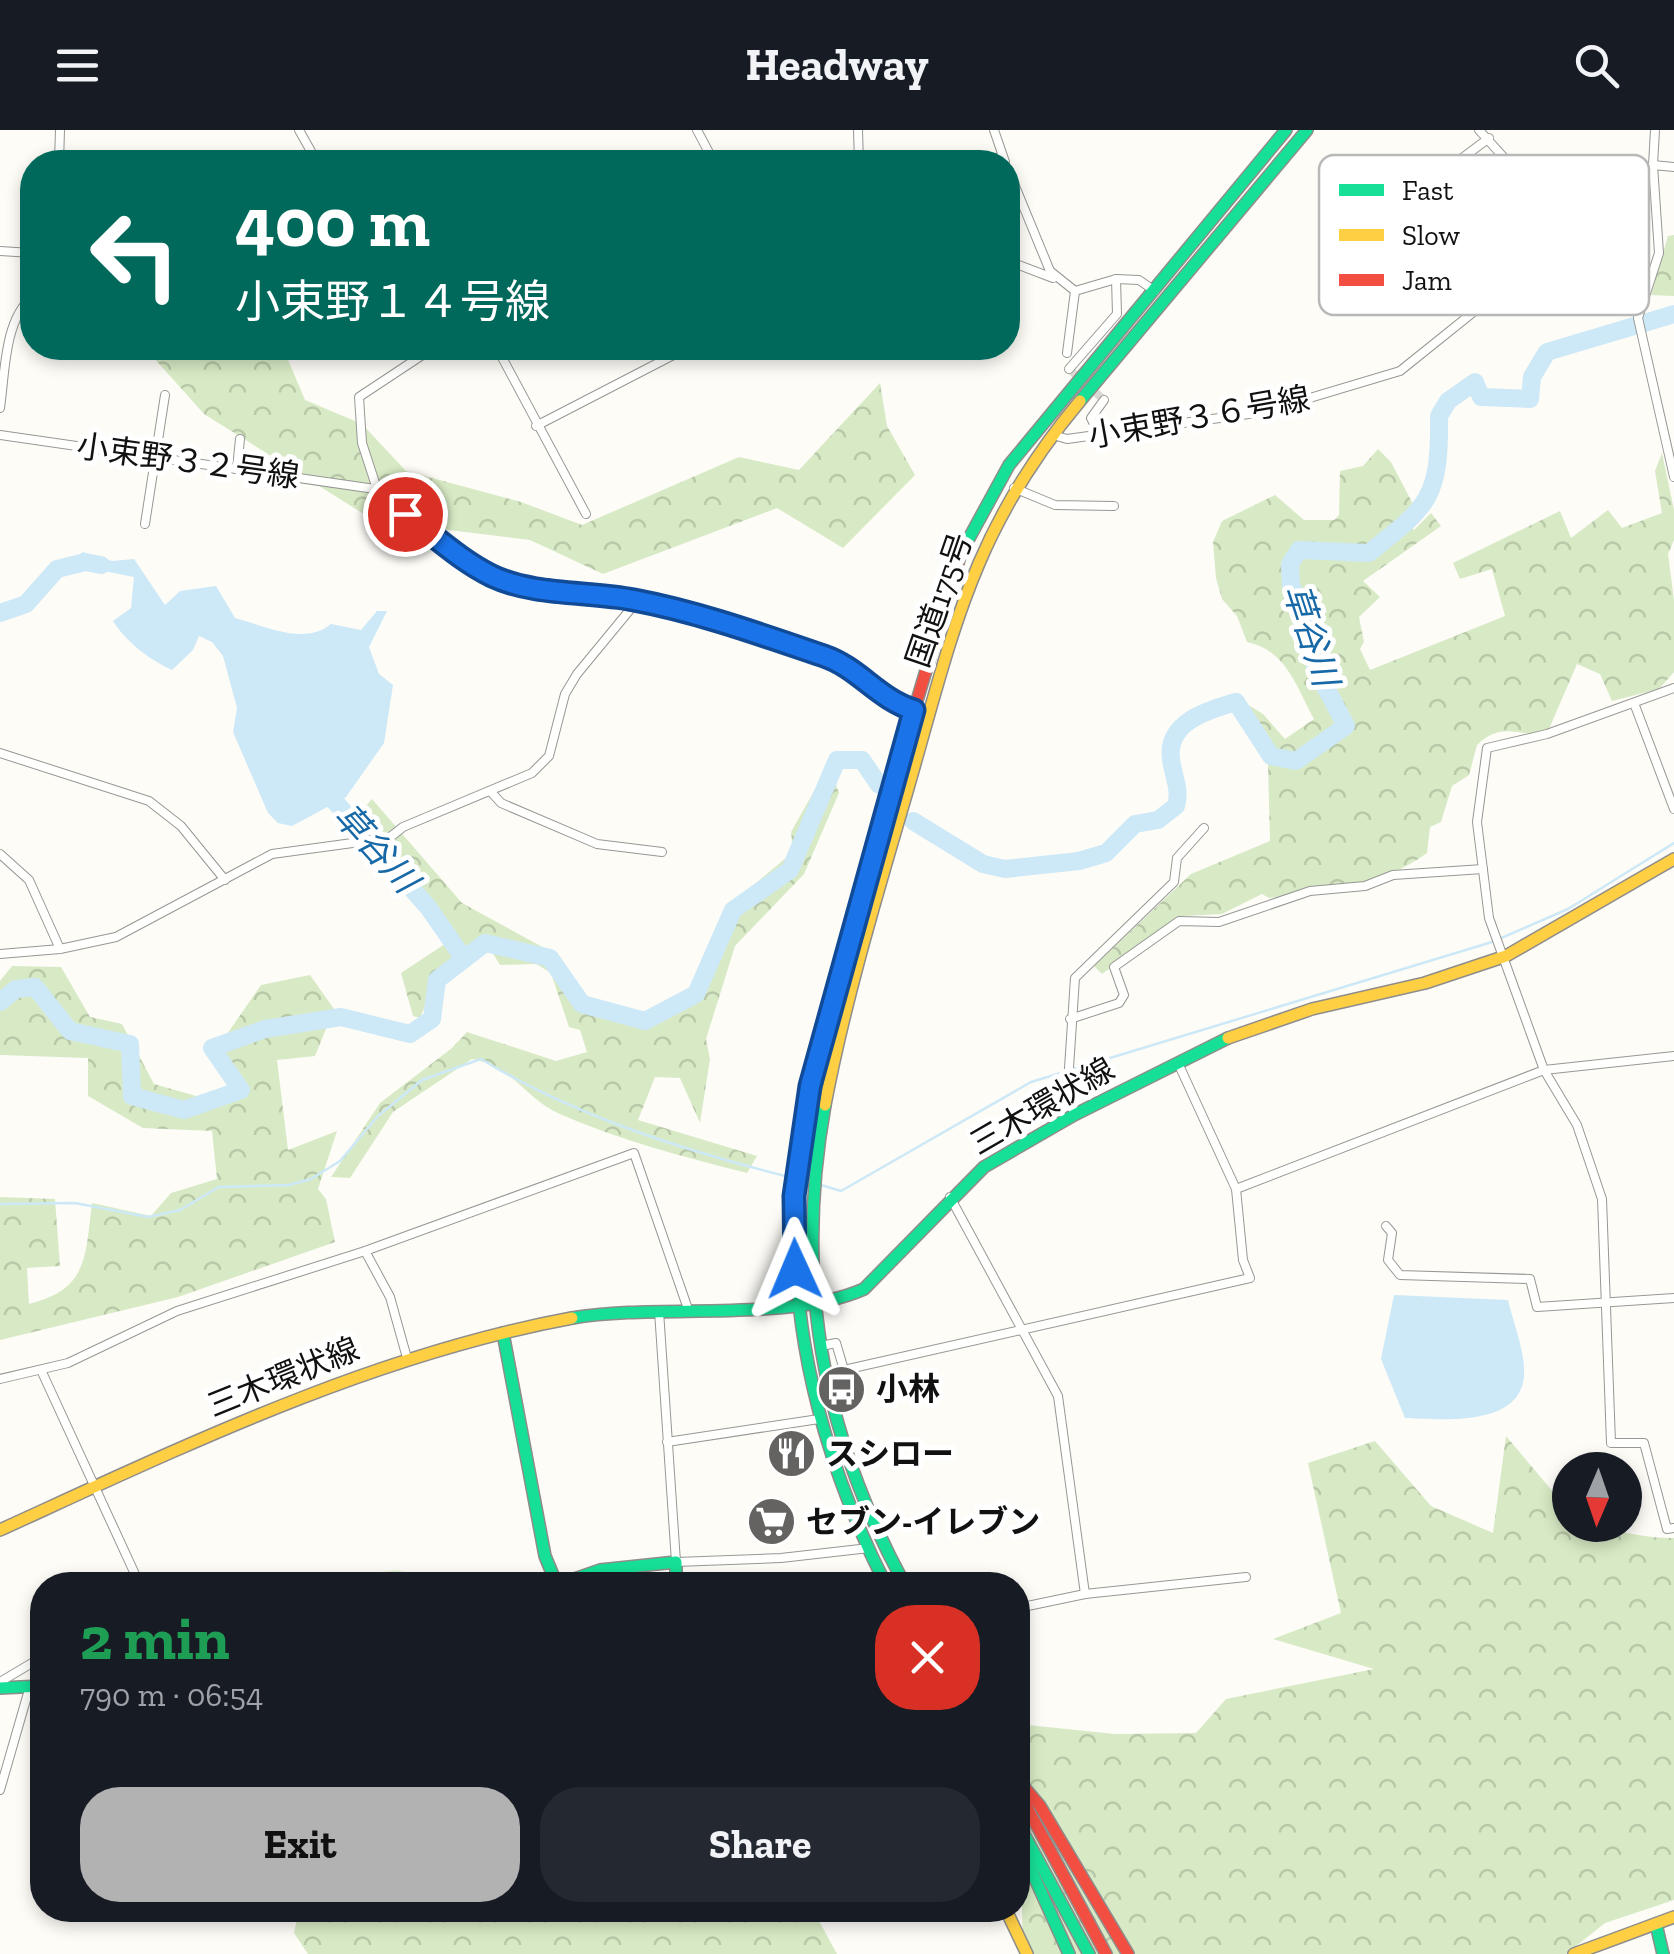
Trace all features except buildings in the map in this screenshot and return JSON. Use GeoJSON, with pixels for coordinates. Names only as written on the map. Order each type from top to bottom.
{"type":"FeatureCollection","features":[{"type":"Feature","properties":{"kind":"main road","name":"国道175号"},"geometry":{"type":"LineString","coordinates":[[879,1572],[834,1476],[796,1305],[794,1196],[799,1142],[824,1028],[954,575],[996,483],[1286,130]]}},
{"type":"Feature","properties":{"kind":"main road","name":"国道175号"},"geometry":{"type":"LineString","coordinates":[[898,1572],[844,1454],[814,1303],[810,1196],[824,1093],[929,716],[965,592],[1014,488],[1053,434],[1307,130]]}},
{"type":"Feature","properties":{"kind":"main road","name":"三木環状線"},"geometry":{"type":"LineString","coordinates":[[0,1530],[264,1412],[407,1358],[572,1318],[837,1301],[864,1289],[950,1197],[1003,1154],[1074,1115],[1244,1030],[1312,1009],[1425,984],[1506,956],[1674,859]]}},
{"type":"Feature","properties":{"kind":"main road"},"geometry":{"type":"LineString","coordinates":[[503,1333],[545,1556],[552,1572]]}},
{"type":"Feature","properties":{"kind":"main road"},"geometry":{"type":"LineString","coordinates":[[594,1572],[676,1562],[676,1572]]}},
{"type":"Feature","properties":{"kind":"main road"},"geometry":{"type":"LineString","coordinates":[[0,1685],[30,1686]]}},
{"type":"Feature","properties":{"kind":"main road"},"geometry":{"type":"LineString","coordinates":[[1030,1794],[1128,1954]]}},
{"type":"Feature","properties":{"kind":"main road"},"geometry":{"type":"LineString","coordinates":[[1030,1813],[1106,1954]]}},
{"type":"Feature","properties":{"kind":"main road"},"geometry":{"type":"LineString","coordinates":[[1030,1845],[1088,1954]]}},
{"type":"Feature","properties":{"kind":"main road"},"geometry":{"type":"LineString","coordinates":[[1030,1867],[1069,1954]]}},
{"type":"Feature","properties":{"kind":"main road"},"geometry":{"type":"LineString","coordinates":[[1574,1954],[1674,1917]]}},
{"type":"Feature","properties":{"kind":"main road"},"geometry":{"type":"LineString","coordinates":[[1012,1922],[1027,1954]]}},
{"type":"Feature","properties":{"kind":"main road"},"geometry":{"type":"LineString","coordinates":[[1656,1924],[1663,1954]]}},
{"type":"Feature","properties":{"kind":"street"},"geometry":{"type":"LineString","coordinates":[[1480,130],[1504,155]]}},
{"type":"Feature","properties":{"kind":"street"},"geometry":{"type":"LineString","coordinates":[[1649,284],[1659,253],[1652,165],[1655,130]]}},
{"type":"Feature","properties":{"kind":"street"},"geometry":{"type":"LineString","coordinates":[[1466,155],[1489,138]]}},
{"type":"Feature","properties":{"kind":"street"},"geometry":{"type":"LineString","coordinates":[[1652,165],[1674,167]]}},
{"type":"Feature","properties":{"kind":"street"},"geometry":{"type":"LineString","coordinates":[[1020,205],[1029,230],[1057,280]]}},
{"type":"Feature","properties":{"kind":"street"},"geometry":{"type":"LineString","coordinates":[[1020,266],[1075,291],[1116,280],[1139,280],[1166,300]]}},
{"type":"Feature","properties":{"kind":"street"},"geometry":{"type":"LineString","coordinates":[[1070,370],[1117,314],[1116,280]]}},
{"type":"Feature","properties":{"kind":"street"},"geometry":{"type":"LineString","coordinates":[[1067,353],[1075,291]]}},
{"type":"Feature","properties":{"kind":"street"},"geometry":{"type":"LineString","coordinates":[[0,408],[13,327],[20,312]]}},
{"type":"Feature","properties":{"kind":"street","name":"小束野３６号線"},"geometry":{"type":"LineString","coordinates":[[1053,434],[1067,440],[1263,412],[1400,371],[1469,315]]}},
{"type":"Feature","properties":{"kind":"street"},"geometry":{"type":"LineString","coordinates":[[1639,315],[1674,477]]}},
{"type":"Feature","properties":{"kind":"street"},"geometry":{"type":"LineString","coordinates":[[405,360],[359,397],[359,423],[375,489],[492,576],[528,588],[638,600],[826,656],[848,667],[890,703],[929,716]]}},
{"type":"Feature","properties":{"kind":"street"},"geometry":{"type":"LineString","coordinates":[[503,360],[586,514]]}},
{"type":"Feature","properties":{"kind":"street"},"geometry":{"type":"LineString","coordinates":[[536,426],[663,360]]}},
{"type":"Feature","properties":{"kind":"street"},"geometry":{"type":"LineString","coordinates":[[145,524],[165,395]]}},
{"type":"Feature","properties":{"kind":"street"},"geometry":{"type":"LineString","coordinates":[[1104,400],[1091,418],[1096,428],[1119,426],[1126,433]]}},
{"type":"Feature","properties":{"kind":"street","name":"小束野３２号線"},"geometry":{"type":"LineString","coordinates":[[0,435],[375,489]]}},
{"type":"Feature","properties":{"kind":"street"},"geometry":{"type":"LineString","coordinates":[[237,468],[240,440]]}},
{"type":"Feature","properties":{"kind":"street"},"geometry":{"type":"LineString","coordinates":[[1014,488],[1055,506],[1114,506]]}},
{"type":"Feature","properties":{"kind":"street"},"geometry":{"type":"LineString","coordinates":[[0,954],[60,950],[116,937],[272,854],[371,842],[532,773],[548,756],[565,694],[638,600]]}},
{"type":"Feature","properties":{"kind":"street"},"geometry":{"type":"LineString","coordinates":[[1674,688],[1547,734],[1488,748],[1477,822],[1489,918],[1506,956],[1544,1070],[1577,1125],[1602,1199],[1612,1443],[1644,1443],[1667,1528],[1674,1528]]}},
{"type":"Feature","properties":{"kind":"street"},"geometry":{"type":"LineString","coordinates":[[1634,704],[1674,808]]}},
{"type":"Feature","properties":{"kind":"street"},"geometry":{"type":"LineString","coordinates":[[0,753],[149,800],[181,826],[224,880]]}},
{"type":"Feature","properties":{"kind":"street"},"geometry":{"type":"LineString","coordinates":[[492,793],[501,804],[597,844],[662,852]]}},
{"type":"Feature","properties":{"kind":"street"},"geometry":{"type":"LineString","coordinates":[[1074,1115],[1068,1083],[1075,978],[1174,882],[1176,858],[1204,828]]}},
{"type":"Feature","properties":{"kind":"street"},"geometry":{"type":"LineString","coordinates":[[0,854],[30,880],[60,950]]}},
{"type":"Feature","properties":{"kind":"street"},"geometry":{"type":"LineString","coordinates":[[1070,1019],[1119,1003],[1124,994],[1114,968],[1180,921],[1219,922],[1310,891],[1365,886],[1393,875],[1483,869]]}},
{"type":"Feature","properties":{"kind":"street"},"geometry":{"type":"LineString","coordinates":[[1236,1190],[1544,1070],[1674,1056]]}},
{"type":"Feature","properties":{"kind":"street"},"geometry":{"type":"LineString","coordinates":[[821,1346],[836,1343],[844,1370],[1250,1278],[1243,1260],[1236,1190],[1178,1062]]}},
{"type":"Feature","properties":{"kind":"street"},"geometry":{"type":"LineString","coordinates":[[0,1379],[68,1364],[177,1311],[365,1251],[634,1153],[688,1310]]}},
{"type":"Feature","properties":{"kind":"street"},"geometry":{"type":"LineString","coordinates":[[950,1197],[1058,1396],[1084,1594]]}},
{"type":"Feature","properties":{"kind":"street"},"geometry":{"type":"LineString","coordinates":[[1386,1226],[1392,1233],[1388,1260],[1400,1274],[1530,1279],[1537,1308],[1674,1298]]}},
{"type":"Feature","properties":{"kind":"street"},"geometry":{"type":"LineString","coordinates":[[365,1251],[390,1297],[407,1358]]}},
{"type":"Feature","properties":{"kind":"street"},"geometry":{"type":"LineString","coordinates":[[658,1310],[676,1562],[781,1558],[866,1549],[882,1542]]}},
{"type":"Feature","properties":{"kind":"street"},"geometry":{"type":"LineString","coordinates":[[42,1370],[134,1572]]}},
{"type":"Feature","properties":{"kind":"street"},"geometry":{"type":"LineString","coordinates":[[667,1442],[819,1419]]}},
{"type":"Feature","properties":{"kind":"street"},"geometry":{"type":"LineString","coordinates":[[1030,1605],[1084,1594],[1246,1577]]}},
{"type":"Feature","properties":{"kind":"street"},"geometry":{"type":"LineString","coordinates":[[0,1685],[30,1664]]}},
{"type":"Feature","properties":{"kind":"street"},"geometry":{"type":"LineString","coordinates":[[0,1790],[30,1703]]}},
{"type":"Feature","properties":{"kind":"green space"},"geometry":{"type":"Polygon","coordinates":[[[1674,235],[1674,296],[1651,295],[1668,236],[1674,235]]]}},
{"type":"Feature","properties":{"kind":"green space"},"geometry":{"type":"Polygon","coordinates":[[[156,360],[288,360],[305,400],[362,424],[406,471],[521,502],[582,525],[739,457],[799,470],[880,383],[887,426],[915,475],[843,548],[777,508],[603,574],[530,540],[375,521],[204,414],[156,360]]]}},
{"type":"Feature","properties":{"kind":"green space"},"geometry":{"type":"Polygon","coordinates":[[[1378,449],[1391,462],[1414,506],[1402,515],[1414,530],[1431,513],[1441,526],[1363,581],[1380,597],[1359,617],[1364,642],[1360,649],[1370,670],[1505,616],[1492,569],[1460,579],[1453,563],[1560,511],[1571,538],[1608,510],[1622,528],[1662,513],[1655,471],[1662,453],[1674,510],[1674,540],[1668,554],[1674,600],[1674,672],[1659,689],[1612,701],[1600,674],[1577,664],[1549,729],[1541,733],[1497,733],[1477,745],[1469,775],[1452,786],[1441,822],[1430,827],[1427,853],[1371,880],[1269,898],[1262,894],[1222,914],[1184,916],[1102,974],[1094,966],[1191,874],[1270,841],[1268,765],[1226,699],[1235,697],[1263,714],[1285,739],[1314,719],[1281,661],[1247,642],[1237,616],[1222,599],[1213,542],[1222,521],[1275,495],[1304,520],[1334,520],[1339,515],[1340,471],[1363,466],[1378,449]]]}},
{"type":"Feature","properties":{"kind":"green space"},"geometry":{"type":"Polygon","coordinates":[[[822,777],[833,777],[839,793],[804,874],[735,946],[706,1039],[710,1059],[700,1123],[680,1078],[655,1077],[638,1120],[757,1156],[747,1173],[630,1141],[562,1115],[498,1068],[472,1059],[393,1112],[350,1178],[331,1177],[380,1103],[467,1032],[556,1061],[587,1052],[580,1030],[569,1027],[551,973],[536,964],[500,965],[487,944],[452,969],[439,972],[420,1018],[413,1016],[401,973],[445,944],[384,852],[382,829],[354,820],[372,799],[462,903],[559,956],[576,997],[583,1004],[634,1024],[703,989],[717,966],[716,930],[732,903],[793,852],[791,832],[822,777]]]}},
{"type":"Feature","properties":{"kind":"green space"},"geometry":{"type":"Polygon","coordinates":[[[12,966],[61,967],[90,1017],[122,1024],[154,1084],[203,1098],[245,1085],[216,1050],[261,985],[310,975],[334,1009],[315,1056],[277,1060],[288,1150],[337,1131],[318,1189],[326,1199],[335,1242],[178,1297],[0,1340],[0,1197],[55,1199],[60,1266],[27,1268],[29,1304],[63,1289],[80,1268],[92,1203],[151,1216],[171,1193],[217,1179],[212,1131],[143,1128],[88,1096],[88,1058],[0,1055],[0,981],[12,966]]]}},
{"type":"Feature","properties":{"kind":"green space"},"geometry":{"type":"Polygon","coordinates":[[[1506,1436],[1552,1491],[1552,1542],[1642,1542],[1642,1535],[1674,1538],[1674,1900],[1605,1923],[1566,1954],[1023,1954],[1022,1922],[1030,1922],[1030,1725],[1115,1734],[1196,1733],[1226,1699],[1374,1669],[1273,1639],[1341,1613],[1308,1463],[1375,1441],[1431,1506],[1493,1533],[1506,1436]]]}},
{"type":"Feature","properties":{"kind":"green space"},"geometry":{"type":"Polygon","coordinates":[[[296,1922],[820,1922],[837,1954],[308,1954],[294,1933],[296,1922]]]}},
{"type":"Feature","properties":{"kind":"water"},"geometry":{"type":"Polygon","coordinates":[[[83,552],[112,561],[134,559],[165,605],[180,591],[216,586],[235,618],[284,632],[309,633],[331,624],[361,630],[377,611],[387,611],[369,647],[379,674],[393,685],[384,743],[346,797],[292,826],[278,823],[268,813],[233,732],[237,708],[223,656],[212,642],[199,636],[193,650],[172,670],[147,656],[113,621],[131,608],[134,577],[79,566],[73,561],[83,552]]]}},
{"type":"Feature","properties":{"kind":"water"},"geometry":{"type":"Polygon","coordinates":[[[1394,1295],[1508,1300],[1524,1376],[1519,1393],[1509,1405],[1476,1417],[1405,1418],[1381,1359],[1394,1295]]]}},
{"type":"Feature","properties":{"kind":"waterway","name":"草谷川"},"geometry":{"type":"LineString","coordinates":[[913,821],[983,864],[1005,869],[1079,861],[1106,853],[1135,824],[1158,820],[1176,806],[1171,746],[1182,727],[1202,714],[1236,702],[1271,756],[1296,761],[1346,726],[1315,667],[1313,618],[1291,587],[1290,564],[1299,550],[1369,553],[1406,523],[1427,497],[1433,482],[1439,416],[1448,401],[1475,382],[1481,397],[1530,399],[1532,377],[1547,352],[1674,314]]}},
{"type":"Feature","properties":{"kind":"waterway","name":"草谷川"},"geometry":{"type":"LineString","coordinates":[[0,613],[26,604],[57,569],[85,562],[101,565]]}},
{"type":"Feature","properties":{"kind":"waterway","name":"草谷川"},"geometry":{"type":"LineString","coordinates":[[0,1002],[16,989],[35,987],[70,1031],[130,1044],[132,1096],[184,1110],[241,1090],[212,1048],[265,1029],[341,1017],[410,1034],[432,1019],[437,980],[485,943],[550,958],[582,1004],[645,1021],[696,994],[733,910],[790,870],[837,760],[862,760],[879,785]]}},
{"type":"Feature","properties":{"kind":"waterway","name":"草谷川"},"geometry":{"type":"LineString","coordinates":[[327,785],[329,795],[428,907],[464,959]]}},
{"type":"Feature","properties":{"kind":"waterway"},"geometry":{"type":"LineString","coordinates":[[1499,939],[1568,909],[1674,843]]}},
{"type":"Feature","properties":{"kind":"waterway"},"geometry":{"type":"LineString","coordinates":[[821,1185],[841,1191],[1031,1082],[1492,942]]}},
{"type":"Feature","properties":{"kind":"waterway"},"geometry":{"type":"LineString","coordinates":[[0,1204],[75,1203],[148,1217],[180,1210],[219,1187],[289,1185],[311,1179],[340,1161],[378,1116],[422,1080],[481,1059],[553,1098],[630,1129],[789,1177]]}},
{"type":"Feature","properties":{"kind":"tunnel"},"geometry":{"type":"LineString","coordinates":[[1069,369],[1104,400]]}},
{"type":"Feature","properties":{"kind":"traffic: fast"},"geometry":{"type":"LineString","coordinates":[[961,553],[1009,465],[1286,130]]}},
{"type":"Feature","properties":{"kind":"traffic: fast"},"geometry":{"type":"LineString","coordinates":[[1080,401],[1307,130]]}},
{"type":"Feature","properties":{"kind":"traffic: fast"},"geometry":{"type":"LineString","coordinates":[[572,1318],[798,1306],[864,1289],[984,1167],[1074,1115],[1228,1038]]}},
{"type":"Feature","properties":{"kind":"traffic: fast"},"geometry":{"type":"LineString","coordinates":[[808,1091],[795,1220],[797,1283],[805,1344],[835,1466],[880,1572]]}},
{"type":"Feature","properties":{"kind":"traffic: fast"},"geometry":{"type":"LineString","coordinates":[[825,1105],[813,1231],[822,1352],[853,1470],[898,1572]]}},
{"type":"Feature","properties":{"kind":"traffic: fast"},"geometry":{"type":"LineString","coordinates":[[503,1333],[545,1556],[552,1572]]}},
{"type":"Feature","properties":{"kind":"traffic: fast"},"geometry":{"type":"LineString","coordinates":[[594,1572],[676,1562],[676,1572]]}},
{"type":"Feature","properties":{"kind":"traffic: fast"},"geometry":{"type":"LineString","coordinates":[[0,1688],[30,1687]]}},
{"type":"Feature","properties":{"kind":"traffic: fast"},"geometry":{"type":"LineString","coordinates":[[1030,1845],[1089,1954]]}},
{"type":"Feature","properties":{"kind":"traffic: fast"},"geometry":{"type":"LineString","coordinates":[[1030,1868],[1069,1954]]}},
{"type":"Feature","properties":{"kind":"traffic: fast"},"geometry":{"type":"LineString","coordinates":[[1656,1924],[1663,1954]]}},
{"type":"Feature","properties":{"kind":"traffic: slow"},"geometry":{"type":"LineString","coordinates":[[825,1105],[872,911],[969,588],[1013,496],[1080,401]]}},
{"type":"Feature","properties":{"kind":"traffic: slow"},"geometry":{"type":"LineString","coordinates":[[1228,1038],[1312,1009],[1425,983],[1506,956],[1674,859]]}},
{"type":"Feature","properties":{"kind":"traffic: slow"},"geometry":{"type":"LineString","coordinates":[[0,1530],[209,1436],[352,1379],[498,1334],[572,1318]]}},
{"type":"Feature","properties":{"kind":"traffic: slow"},"geometry":{"type":"LineString","coordinates":[[1574,1954],[1674,1917]]}},
{"type":"Feature","properties":{"kind":"traffic: slow"},"geometry":{"type":"LineString","coordinates":[[1012,1922],[1027,1954]]}},
{"type":"Feature","properties":{"kind":"traffic: jam"},"geometry":{"type":"LineString","coordinates":[[808,1091],[843,949],[961,553]]}},
{"type":"Feature","properties":{"kind":"traffic: jam"},"geometry":{"type":"LineString","coordinates":[[1030,1794],[1128,1954]]}},
{"type":"Feature","properties":{"kind":"traffic: jam"},"geometry":{"type":"LineString","coordinates":[[1030,1813],[1106,1954]]}},
{"type":"Feature","properties":{"kind":"place","name":"小林"},"geometry":{"type":"Point","coordinates":[841,1389]}},
{"type":"Feature","properties":{"kind":"place","name":"スシロー"},"geometry":{"type":"Point","coordinates":[791,1454]}},
{"type":"Feature","properties":{"kind":"place","name":"セブン-イレブン"},"geometry":{"type":"Point","coordinates":[771,1522]}},
{"type":"Feature","properties":{"kind":"route"},"geometry":{"type":"LineString","coordinates":[[405,514],[492,576],[528,588],[576,590],[638,600],[707,618],[777,644],[826,656],[848,667],[890,703],[914,710],[810,1086],[794,1196],[795,1269]]}}]}
